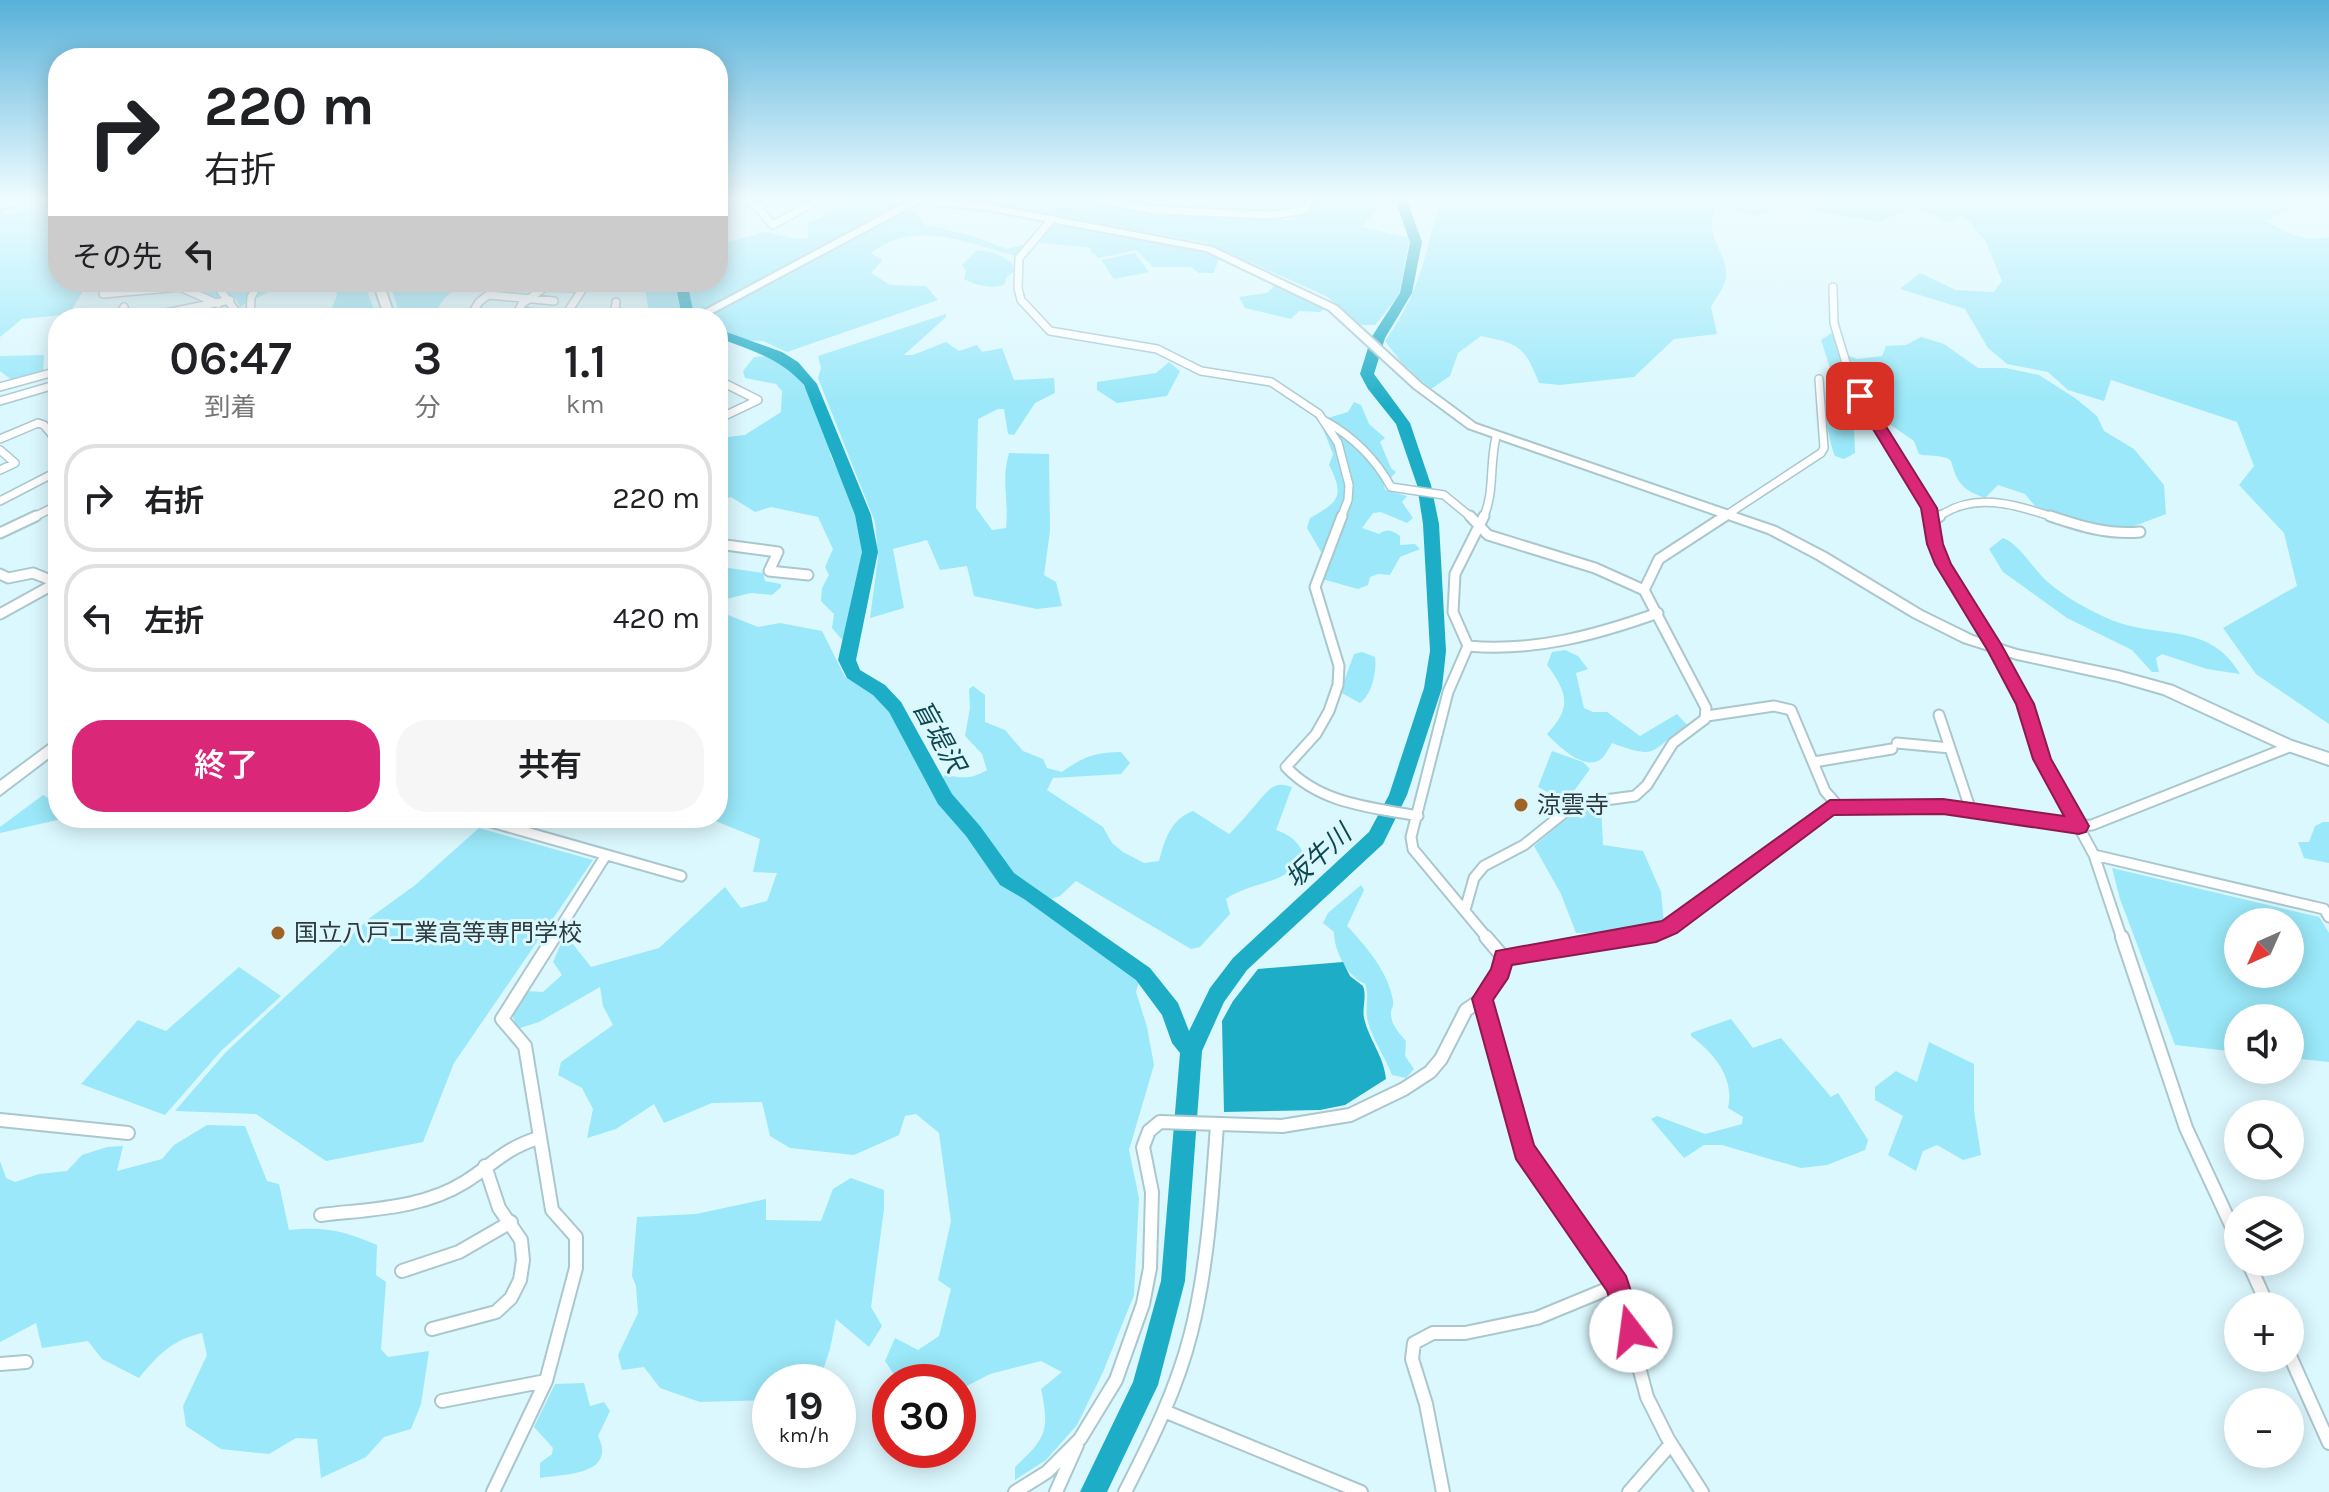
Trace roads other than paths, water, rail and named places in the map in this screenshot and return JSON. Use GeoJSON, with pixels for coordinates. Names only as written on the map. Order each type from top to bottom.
{"type":"FeatureCollection","features":[{"type":"Feature","properties":{"kind":"street"},"geometry":{"type":"LineString","coordinates":[[714,308],[792,267]]}},
{"type":"Feature","properties":{"kind":"street"},"geometry":{"type":"LineString","coordinates":[[1019,267],[1021,300],[1050,331],[1157,349],[1201,371],[1271,382],[1350,435],[1381,469],[1391,487],[1444,495],[1463,508],[1488,535],[1595,568],[1644,590],[1706,708],[1707,716]]}},
{"type":"Feature","properties":{"kind":"street"},"geometry":{"type":"LineString","coordinates":[[1248,267],[1333,308],[1442,406],[1472,426],[1496,437],[1729,514],[1796,541],[1925,617],[1995,649],[2137,680],[2168,690],[2289,747],[2329,759]]}},
{"type":"Feature","properties":{"kind":"street"},"geometry":{"type":"LineString","coordinates":[[1833,287],[1834,323],[1853,386],[1929,508],[1943,564],[2025,704],[2042,759],[2094,855],[2186,1128],[2224,1210]]}},
{"type":"Feature","properties":{"kind":"street"},"geometry":{"type":"LineString","coordinates":[[103,294],[125,292]]}},
{"type":"Feature","properties":{"kind":"street"},"geometry":{"type":"LineString","coordinates":[[194,292],[231,308]]}},
{"type":"Feature","properties":{"kind":"street"},"geometry":{"type":"LineString","coordinates":[[218,292],[223,302]]}},
{"type":"Feature","properties":{"kind":"street"},"geometry":{"type":"LineString","coordinates":[[475,308],[493,292]]}},
{"type":"Feature","properties":{"kind":"street"},"geometry":{"type":"LineString","coordinates":[[521,308],[538,292]]}},
{"type":"Feature","properties":{"kind":"street"},"geometry":{"type":"LineString","coordinates":[[489,295],[554,301]]}},
{"type":"Feature","properties":{"kind":"street"},"geometry":{"type":"LineString","coordinates":[[192,308],[223,302]]}},
{"type":"Feature","properties":{"kind":"street"},"geometry":{"type":"LineString","coordinates":[[615,308],[616,302]]}},
{"type":"Feature","properties":{"kind":"street"},"geometry":{"type":"LineString","coordinates":[[0,387],[48,374]]}},
{"type":"Feature","properties":{"kind":"street"},"geometry":{"type":"LineString","coordinates":[[1644,590],[1659,559],[1821,453],[1824,448],[1819,379]]}},
{"type":"Feature","properties":{"kind":"street"},"geometry":{"type":"LineString","coordinates":[[728,384],[758,400],[728,414]]}},
{"type":"Feature","properties":{"kind":"street"},"geometry":{"type":"LineString","coordinates":[[0,401],[48,387]]}},
{"type":"Feature","properties":{"kind":"street"},"geometry":{"type":"LineString","coordinates":[[1325,421],[1338,443],[1349,485],[1348,500],[1337,535],[1315,587],[1339,666],[1338,685],[1316,734],[1286,767],[1297,781],[1331,797],[1418,816]]}},
{"type":"Feature","properties":{"kind":"street"},"geometry":{"type":"LineString","coordinates":[[1,438],[38,423],[48,430]]}},
{"type":"Feature","properties":{"kind":"street"},"geometry":{"type":"LineString","coordinates":[[1056,1492],[1080,1439],[1116,1380],[1143,1304],[1150,1268],[1152,1192],[1144,1158],[1144,1139],[1160,1122],[1262,1126],[1326,1120],[1347,1116],[1395,1094],[1422,1079],[1436,1066],[1466,1009],[1473,1001],[1482,999],[1501,971],[1503,957],[1413,849],[1411,837],[1448,692],[1468,646],[1452,603],[1455,574],[1491,501],[1490,463],[1496,437]]}},
{"type":"Feature","properties":{"kind":"street"},"geometry":{"type":"LineString","coordinates":[[0,450],[15,463],[0,470]]}},
{"type":"Feature","properties":{"kind":"street"},"geometry":{"type":"LineString","coordinates":[[0,501],[48,476]]}},
{"type":"Feature","properties":{"kind":"street"},"geometry":{"type":"LineString","coordinates":[[1931,522],[1954,506],[1978,502],[2027,509],[2103,531],[2129,535],[2140,532]]}},
{"type":"Feature","properties":{"kind":"street"},"geometry":{"type":"LineString","coordinates":[[0,533],[48,510]]}},
{"type":"Feature","properties":{"kind":"street"},"geometry":{"type":"LineString","coordinates":[[728,545],[778,552],[769,571],[808,575]]}},
{"type":"Feature","properties":{"kind":"street"},"geometry":{"type":"LineString","coordinates":[[0,574],[8,578],[33,573],[48,579]]}},
{"type":"Feature","properties":{"kind":"street"},"geometry":{"type":"LineString","coordinates":[[0,614],[48,588]]}},
{"type":"Feature","properties":{"kind":"street"},"geometry":{"type":"LineString","coordinates":[[1468,646],[1522,648],[1550,644],[1658,613]]}},
{"type":"Feature","properties":{"kind":"street"},"geometry":{"type":"LineString","coordinates":[[1465,910],[1474,878],[1484,866],[1524,845],[1575,804],[1635,796],[1647,785],[1673,743],[1707,716],[1786,707],[1794,714],[1825,791],[1838,806]]}},
{"type":"Feature","properties":{"kind":"street"},"geometry":{"type":"LineString","coordinates":[[1939,715],[1970,808]]}},
{"type":"Feature","properties":{"kind":"street"},"geometry":{"type":"LineString","coordinates":[[1814,762],[1895,746],[1950,748]]}},
{"type":"Feature","properties":{"kind":"street"},"geometry":{"type":"LineString","coordinates":[[1503,957],[1656,933],[1669,927],[1824,810],[1838,806],[1970,808],[2079,826],[2145,806],[2289,747]]}},
{"type":"Feature","properties":{"kind":"street"},"geometry":{"type":"LineString","coordinates":[[0,789],[48,751]]}},
{"type":"Feature","properties":{"kind":"street"},"geometry":{"type":"LineString","coordinates":[[512,828],[681,876]]}},
{"type":"Feature","properties":{"kind":"street"},"geometry":{"type":"LineString","coordinates":[[493,1492],[546,1381],[576,1268],[578,1246],[576,1237],[552,1210],[525,1046],[502,1019],[606,855]]}},
{"type":"Feature","properties":{"kind":"street"},"geometry":{"type":"LineString","coordinates":[[2094,855],[2324,909],[2329,917]]}},
{"type":"Feature","properties":{"kind":"street"},"geometry":{"type":"LineString","coordinates":[[1482,999],[1524,1151],[1617,1285],[1626,1306],[1641,1380],[1650,1407],[1670,1445],[1702,1492]]}},
{"type":"Feature","properties":{"kind":"street"},"geometry":{"type":"LineString","coordinates":[[0,1120],[128,1133]]}},
{"type":"Feature","properties":{"kind":"street"},"geometry":{"type":"LineString","coordinates":[[1125,1492],[1164,1411],[1191,1335],[1204,1269],[1217,1125]]}},
{"type":"Feature","properties":{"kind":"street"},"geometry":{"type":"LineString","coordinates":[[321,1215],[419,1203],[464,1183],[511,1147],[538,1138]]}},
{"type":"Feature","properties":{"kind":"street"},"geometry":{"type":"LineString","coordinates":[[432,1329],[496,1312],[505,1307],[517,1291],[523,1271],[521,1239],[498,1206],[485,1166]]}},
{"type":"Feature","properties":{"kind":"street"},"geometry":{"type":"LineString","coordinates":[[402,1271],[465,1251],[511,1222]]}},
{"type":"Feature","properties":{"kind":"street"},"geometry":{"type":"LineString","coordinates":[[1443,1492],[1426,1404],[1412,1359],[1414,1343],[1433,1333],[1465,1333],[1537,1318],[1617,1285]]}},
{"type":"Feature","properties":{"kind":"street"},"geometry":{"type":"LineString","coordinates":[[0,1364],[26,1362]]}},
{"type":"Feature","properties":{"kind":"street"},"geometry":{"type":"LineString","coordinates":[[2297,1372],[2329,1443]]}},
{"type":"Feature","properties":{"kind":"street"},"geometry":{"type":"LineString","coordinates":[[442,1401],[546,1381]]}},
{"type":"Feature","properties":{"kind":"street"},"geometry":{"type":"LineString","coordinates":[[1164,1411],[1361,1492]]}},
{"type":"Feature","properties":{"kind":"street"},"geometry":{"type":"LineString","coordinates":[[1015,1492],[1047,1472],[1080,1439]]}},
{"type":"Feature","properties":{"kind":"street"},"geometry":{"type":"LineString","coordinates":[[1629,1492],[1670,1445]]}},
{"type":"Feature","properties":{"kind":"waterway","name":"坂牛川"},"geometry":{"type":"LineString","coordinates":[[1191,1051],[1217,995],[1240,964],[1376,838],[1398,795],[1433,688],[1438,651],[1431,524],[1424,485],[1403,423],[1367,374],[1378,338],[1406,293],[1411,267]]}},
{"type":"Feature","properties":{"kind":"waterway","name":"盲堤沢"},"geometry":{"type":"LineString","coordinates":[[683,292],[686,308]]}},
{"type":"Feature","properties":{"kind":"waterway","name":"盲堤沢"},"geometry":{"type":"LineString","coordinates":[[728,337],[777,355],[793,365],[810,384],[863,515],[870,552],[847,660],[853,674],[879,690],[895,707],[945,799],[973,831],[1007,879],[1143,974],[1171,1010],[1180,1036],[1191,1051]]}},
{"type":"Feature","properties":{"kind":"waterway","name":"坂牛川"},"geometry":{"type":"LineString","coordinates":[[1093,1492],[1145,1385],[1173,1281],[1191,1051]]}},
{"type":"Feature","properties":{"kind":"place","name":"涼雲寺"},"geometry":{"type":"Point","coordinates":[1521,805]}},
{"type":"Feature","properties":{"kind":"place","name":"国立八戸工業高等専門学校"},"geometry":{"type":"Point","coordinates":[278,933]}}]}
